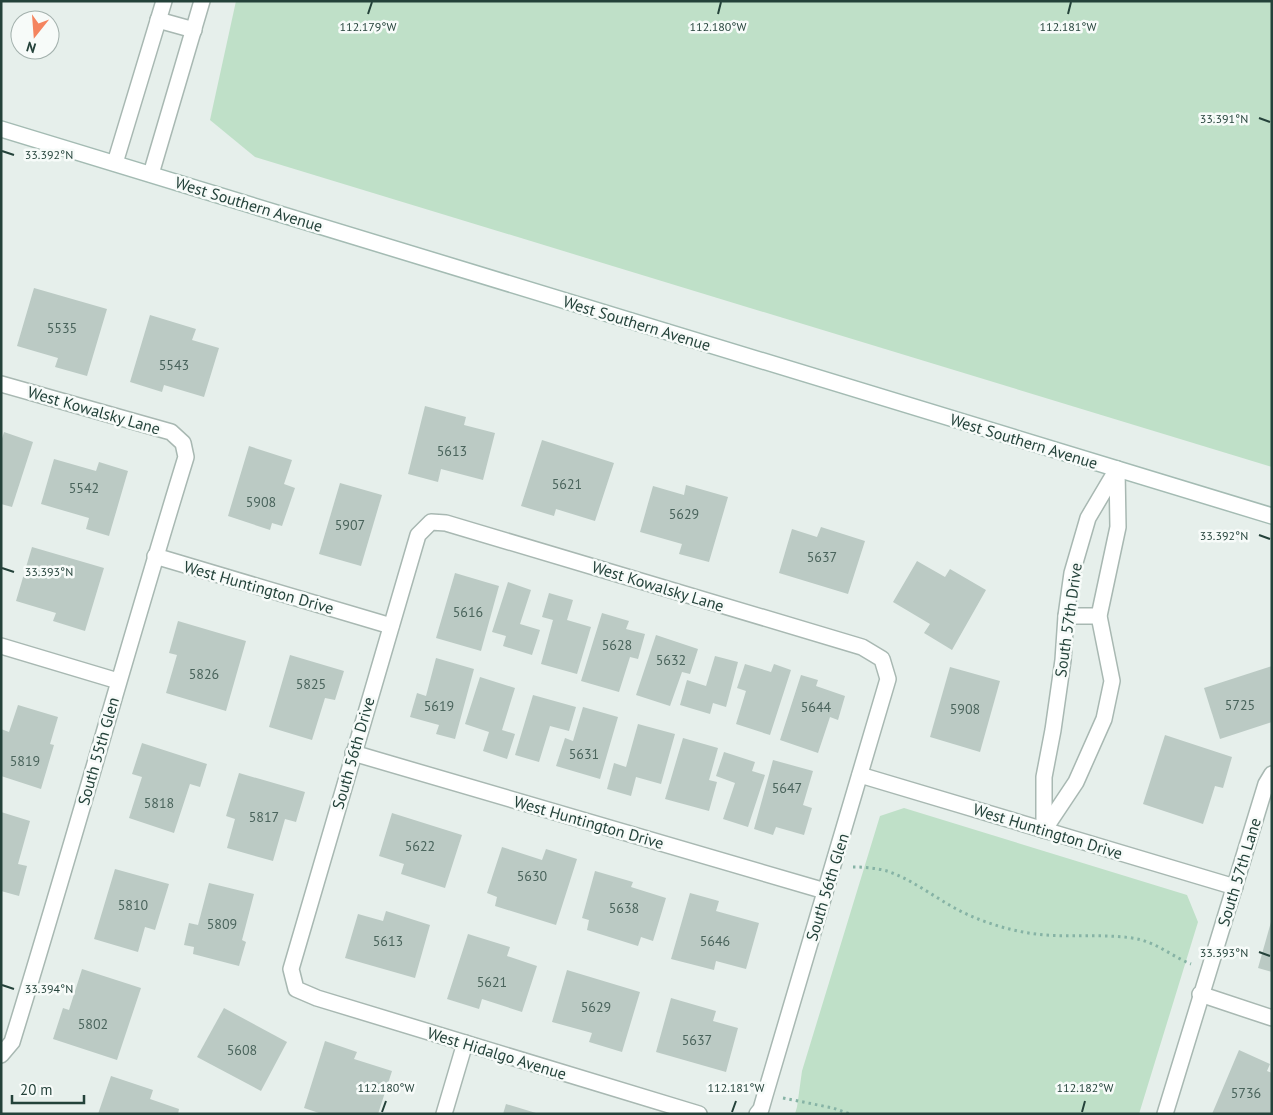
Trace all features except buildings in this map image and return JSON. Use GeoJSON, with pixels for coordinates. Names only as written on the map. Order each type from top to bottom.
{"type":"FeatureCollection","features":[{"type":"Feature","properties":{"kind":"street"},"geometry":{"type":"LineString","coordinates":[[115,163],[164,1]]}},
{"type":"Feature","properties":{"kind":"street"},"geometry":{"type":"LineString","coordinates":[[151,174],[202,1]]}},
{"type":"Feature","properties":{"kind":"street"},"geometry":{"type":"LineString","coordinates":[[158,20],[194,30]]}},
{"type":"Feature","properties":{"kind":"street","name":"West Southern Avenue"},"geometry":{"type":"LineString","coordinates":[[1,129],[1272,516]]}},
{"type":"Feature","properties":{"kind":"street","name":"West Kowalsky Lane"},"geometry":{"type":"LineString","coordinates":[[1,384],[171,432],[183,443]]}},
{"type":"Feature","properties":{"kind":"street","name":"South 55th Glen"},"geometry":{"type":"LineString","coordinates":[[1,1055],[12,1042],[50,919],[118,681],[186,457],[183,443]]}},
{"type":"Feature","properties":{"kind":"street","name":"South 57th Drive"},"geometry":{"type":"LineString","coordinates":[[1044,830],[1044,777],[1063,660],[1066,616],[1072,573],[1088,518],[1117,469]]}},
{"type":"Feature","properties":{"kind":"street","name":"South 57th Drive"},"geometry":{"type":"LineString","coordinates":[[1044,830],[1076,782],[1104,719],[1112,681],[1099,616],[1118,527],[1117,469]]}},
{"type":"Feature","properties":{"kind":"street","name":"West Kowalsky Lane"},"geometry":{"type":"LineString","coordinates":[[431,522],[446,523],[862,647],[882,659]]}},
{"type":"Feature","properties":{"kind":"street","name":"South 56th Drive"},"geometry":{"type":"LineString","coordinates":[[296,989],[291,969],[353,753],[418,535],[431,522]]}},
{"type":"Feature","properties":{"kind":"street","name":"West Huntington Drive"},"geometry":{"type":"LineString","coordinates":[[155,556],[391,626]]}},
{"type":"Feature","properties":{"kind":"street"},"geometry":{"type":"LineString","coordinates":[[1066,616],[1099,616]]}},
{"type":"Feature","properties":{"kind":"street"},"geometry":{"type":"LineString","coordinates":[[1,646],[118,681]]}},
{"type":"Feature","properties":{"kind":"street","name":"South 56th Glen"},"geometry":{"type":"LineString","coordinates":[[757,1114],[761,1109],[888,679],[882,659]]}},
{"type":"Feature","properties":{"kind":"street","name":"West Huntington Drive"},"geometry":{"type":"LineString","coordinates":[[353,753],[826,891]]}},
{"type":"Feature","properties":{"kind":"street","name":"West Huntington Drive"},"geometry":{"type":"LineString","coordinates":[[860,774],[1235,887]]}},
{"type":"Feature","properties":{"kind":"street","name":"South 57th Lane"},"geometry":{"type":"LineString","coordinates":[[1165,1114],[1200,994],[1266,784],[1272,774]]}},
{"type":"Feature","properties":{"kind":"street","name":"West Hidalgo Avenue"},"geometry":{"type":"LineString","coordinates":[[296,989],[317,998],[699,1114]]}},
{"type":"Feature","properties":{"kind":"street"},"geometry":{"type":"LineString","coordinates":[[1200,994],[1272,1018]]}},
{"type":"Feature","properties":{"kind":"street"},"geometry":{"type":"LineString","coordinates":[[444,1114],[466,1043]]}},
{"type":"Feature","properties":{"kind":"path"},"geometry":{"type":"LineString","coordinates":[[833,867],[869,868],[887,871],[964,913],[1019,931],[1044,935],[1133,938],[1151,942],[1180,960],[1208,971]]}},
{"type":"Feature","properties":{"kind":"path"},"geometry":{"type":"LineString","coordinates":[[765,1094],[833,1108],[850,1114]]}},
{"type":"Feature","properties":{"kind":"green space"},"geometry":{"type":"Polygon","coordinates":[[[236,1],[1272,1],[1272,467],[255,157],[210,120],[236,1]]]}},
{"type":"Feature","properties":{"kind":"green space"},"geometry":{"type":"Polygon","coordinates":[[[904,808],[1187,895],[1198,922],[1139,1114],[795,1114],[802,1071],[880,816],[904,808]]]}}]}
